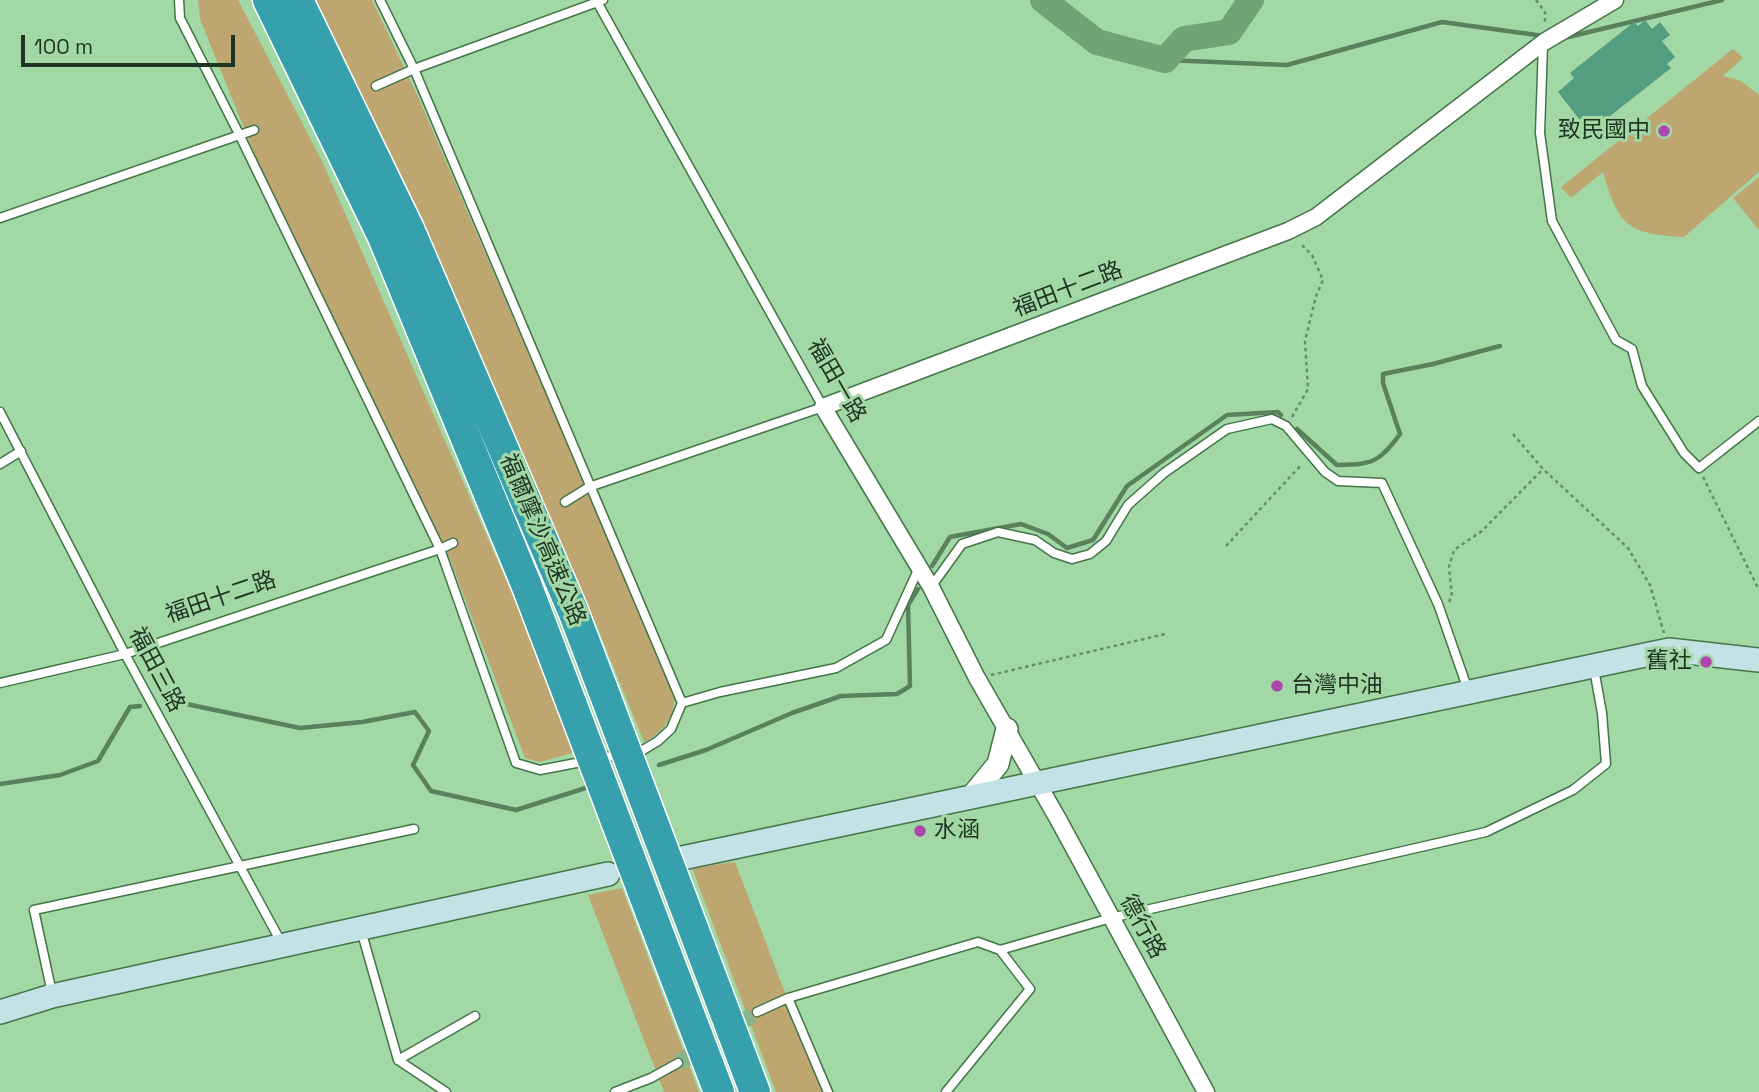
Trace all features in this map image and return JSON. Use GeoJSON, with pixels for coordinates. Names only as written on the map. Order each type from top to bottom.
{"type":"FeatureCollection","features":[{"type":"Feature","properties":{"kind":"highway","name":"福爾摩沙高速公路"},"geometry":{"type":"LineString","coordinates":[[268,0],[383,237],[526,584],[719,1092]]}},
{"type":"Feature","properties":{"kind":"highway","name":"福爾摩沙高速公路"},"geometry":{"type":"LineString","coordinates":[[298,0],[409,229],[573,611],[755,1092]]}},
{"type":"Feature","properties":{"kind":"main road"},"geometry":{"type":"LineString","coordinates":[[679,852],[1038,784],[1669,650],[1759,660]]}},
{"type":"Feature","properties":{"kind":"main road"},"geometry":{"type":"LineString","coordinates":[[0,1012],[52,996],[608,874]]}},
{"type":"Feature","properties":{"kind":"street","name":"福田十二路"},"geometry":{"type":"LineString","coordinates":[[823,407],[1288,231],[1316,217],[1549,35],[1615,0]]}},
{"type":"Feature","properties":{"kind":"street","name":"福田一路"},"geometry":{"type":"LineString","coordinates":[[823,407],[931,587],[978,678],[1038,784]]}},
{"type":"Feature","properties":{"kind":"street"},"geometry":{"type":"LineString","coordinates":[[971,797],[998,764],[1007,729]]}},
{"type":"Feature","properties":{"kind":"street","name":"德行路"},"geometry":{"type":"LineString","coordinates":[[1038,784],[1206,1092]]}},
{"type":"Feature","properties":{"kind":"lane"},"geometry":{"type":"LineString","coordinates":[[179,0],[180,19],[239,134],[440,549],[516,763],[540,770],[643,750],[671,729],[682,704],[414,69],[380,0]]}},
{"type":"Feature","properties":{"kind":"lane"},"geometry":{"type":"LineString","coordinates":[[376,86],[414,69],[599,1]]}},
{"type":"Feature","properties":{"kind":"lane","name":"福田一路"},"geometry":{"type":"LineString","coordinates":[[599,1],[823,407]]}},
{"type":"Feature","properties":{"kind":"lane"},"geometry":{"type":"LineString","coordinates":[[1549,35],[1540,133],[1552,221],[1616,340],[1632,349],[1643,386],[1684,453],[1699,468],[1759,421]]}},
{"type":"Feature","properties":{"kind":"lane"},"geometry":{"type":"LineString","coordinates":[[0,218],[254,130]]}},
{"type":"Feature","properties":{"kind":"lane","name":"福田十二路"},"geometry":{"type":"LineString","coordinates":[[565,502],[589,487],[823,407]]}},
{"type":"Feature","properties":{"kind":"lane","name":"福田三路"},"geometry":{"type":"LineString","coordinates":[[0,412],[125,654],[283,945]]}},
{"type":"Feature","properties":{"kind":"lane"},"geometry":{"type":"LineString","coordinates":[[931,587],[962,544],[998,532],[1035,540],[1054,553],[1072,559],[1090,554],[1106,541],[1128,505],[1164,473],[1227,429],[1272,419],[1286,426],[1325,472],[1338,481],[1382,483],[1442,617],[1469,693]]}},
{"type":"Feature","properties":{"kind":"lane"},"geometry":{"type":"LineString","coordinates":[[0,464],[21,451]]}},
{"type":"Feature","properties":{"kind":"lane","name":"福田十二路"},"geometry":{"type":"LineString","coordinates":[[0,683],[125,654],[440,549],[453,542]]}},
{"type":"Feature","properties":{"kind":"lane"},"geometry":{"type":"LineString","coordinates":[[682,704],[720,692],[836,668],[886,640],[919,568]]}},
{"type":"Feature","properties":{"kind":"lane"},"geometry":{"type":"LineString","coordinates":[[1000,950],[1111,918],[1486,832],[1573,790],[1606,764],[1602,713],[1594,666]]}},
{"type":"Feature","properties":{"kind":"lane"},"geometry":{"type":"LineString","coordinates":[[643,750],[645,762]]}},
{"type":"Feature","properties":{"kind":"lane"},"geometry":{"type":"LineString","coordinates":[[52,996],[34,910],[414,829]]}},
{"type":"Feature","properties":{"kind":"lane"},"geometry":{"type":"LineString","coordinates":[[360,927],[398,1060],[446,1092]]}},
{"type":"Feature","properties":{"kind":"lane"},"geometry":{"type":"LineString","coordinates":[[757,1012],[788,998],[978,942],[1000,950],[1030,989],[946,1092]]}},
{"type":"Feature","properties":{"kind":"lane"},"geometry":{"type":"LineString","coordinates":[[788,998],[828,1092]]}},
{"type":"Feature","properties":{"kind":"lane"},"geometry":{"type":"LineString","coordinates":[[398,1060],[475,1016]]}},
{"type":"Feature","properties":{"kind":"lane"},"geometry":{"type":"LineString","coordinates":[[615,1092],[678,1063]]}},
{"type":"Feature","properties":{"kind":"path"},"geometry":{"type":"LineString","coordinates":[[1536,0],[1545,12],[1549,35]]}},
{"type":"Feature","properties":{"kind":"path"},"geometry":{"type":"LineString","coordinates":[[1286,426],[1308,389],[1305,341],[1316,296],[1323,280],[1312,255],[1288,231]]}},
{"type":"Feature","properties":{"kind":"path"},"geometry":{"type":"LineString","coordinates":[[1513,434],[1543,469],[1628,548],[1650,585],[1669,650]]}},
{"type":"Feature","properties":{"kind":"path"},"geometry":{"type":"LineString","coordinates":[[1226,546],[1310,456]]}},
{"type":"Feature","properties":{"kind":"path"},"geometry":{"type":"LineString","coordinates":[[1699,468],[1759,590]]}},
{"type":"Feature","properties":{"kind":"path"},"geometry":{"type":"LineString","coordinates":[[1442,617],[1452,596],[1449,567],[1454,550],[1482,531],[1543,469]]}},
{"type":"Feature","properties":{"kind":"path"},"geometry":{"type":"LineString","coordinates":[[978,678],[1165,634]]}},
{"type":"Feature","properties":{"kind":"shaded area"},"geometry":{"type":"Polygon","coordinates":[[[198,0],[238,0],[323,163],[518,607],[573,753],[540,762],[525,758],[451,562],[261,170],[200,19],[198,0]]]}},
{"type":"Feature","properties":{"kind":"shaded area"},"geometry":{"type":"Polygon","coordinates":[[[311,0],[372,0],[419,99],[675,695],[667,723],[644,742],[598,629],[424,230],[311,0]]]}},
{"type":"Feature","properties":{"kind":"shaded area"},"geometry":{"type":"Polygon","coordinates":[[[1733,49],[1743,58],[1723,76],[1741,81],[1759,95],[1759,172],[1684,237],[1650,233],[1628,224],[1614,205],[1603,172],[1571,198],[1561,187],[1733,49]]]}},
{"type":"Feature","properties":{"kind":"shaded area"},"geometry":{"type":"Polygon","coordinates":[[[1759,177],[1759,230],[1733,198],[1759,177]]]}},
{"type":"Feature","properties":{"kind":"shaded area"},"geometry":{"type":"Polygon","coordinates":[[[735,862],[823,1092],[776,1092],[692,868],[735,862]]]}},
{"type":"Feature","properties":{"kind":"shaded area"},"geometry":{"type":"Polygon","coordinates":[[[622,888],[699,1092],[664,1092],[588,895],[622,888]]]}},
{"type":"Feature","properties":{"kind":"building"},"geometry":{"type":"Polygon","coordinates":[[[1645,20],[1652,29],[1660,22],[1670,35],[1662,41],[1675,57],[1667,64],[1671,68],[1605,120],[1602,115],[1586,128],[1558,92],[1574,78],[1570,73],[1634,22],[1638,26],[1645,20]]]}},
{"type":"Feature","properties":{"kind":"waterway"},"geometry":{"type":"LineString","coordinates":[[1043,0],[1097,42],[1165,60],[1184,39],[1229,32],[1251,0]]}},
{"type":"Feature","properties":{"kind":"waterway"},"geometry":{"type":"LineString","coordinates":[[1564,38],[1722,0]]}},
{"type":"Feature","properties":{"kind":"waterway"},"geometry":{"type":"LineString","coordinates":[[1165,60],[1287,65],[1442,22],[1544,36]]}},
{"type":"Feature","properties":{"kind":"waterway"},"geometry":{"type":"LineString","coordinates":[[1297,429],[1337,465],[1367,463],[1380,457],[1400,434],[1383,383],[1383,374],[1500,346]]}},
{"type":"Feature","properties":{"kind":"waterway"},"geometry":{"type":"LineString","coordinates":[[932,566],[950,537],[1021,524],[1048,534],[1067,548],[1093,540],[1127,486],[1227,415],[1278,412],[1281,415]]}},
{"type":"Feature","properties":{"kind":"waterway"},"geometry":{"type":"LineString","coordinates":[[659,765],[706,750],[792,713],[841,696],[897,694],[910,686],[908,605],[918,589]]}},
{"type":"Feature","properties":{"kind":"waterway"},"geometry":{"type":"LineString","coordinates":[[165,703],[177,702],[300,728],[362,722],[415,712],[429,731],[413,765],[431,791],[516,810],[592,786]]}},
{"type":"Feature","properties":{"kind":"waterway"},"geometry":{"type":"LineString","coordinates":[[0,784],[60,775],[98,761],[130,707],[140,706]]}},
{"type":"Feature","properties":{"kind":"tunnel"},"geometry":{"type":"LineString","coordinates":[[678,1063],[757,1012]]}},
{"type":"Feature","properties":{"kind":"place","name":"致民國中"},"geometry":{"type":"Point","coordinates":[1664,131]}},
{"type":"Feature","properties":{"kind":"place","name":"舊社"},"geometry":{"type":"Point","coordinates":[1706,662]}},
{"type":"Feature","properties":{"kind":"place","name":"台灣中油"},"geometry":{"type":"Point","coordinates":[1277,686]}},
{"type":"Feature","properties":{"kind":"place","name":"水涵"},"geometry":{"type":"Point","coordinates":[920,831]}}]}
